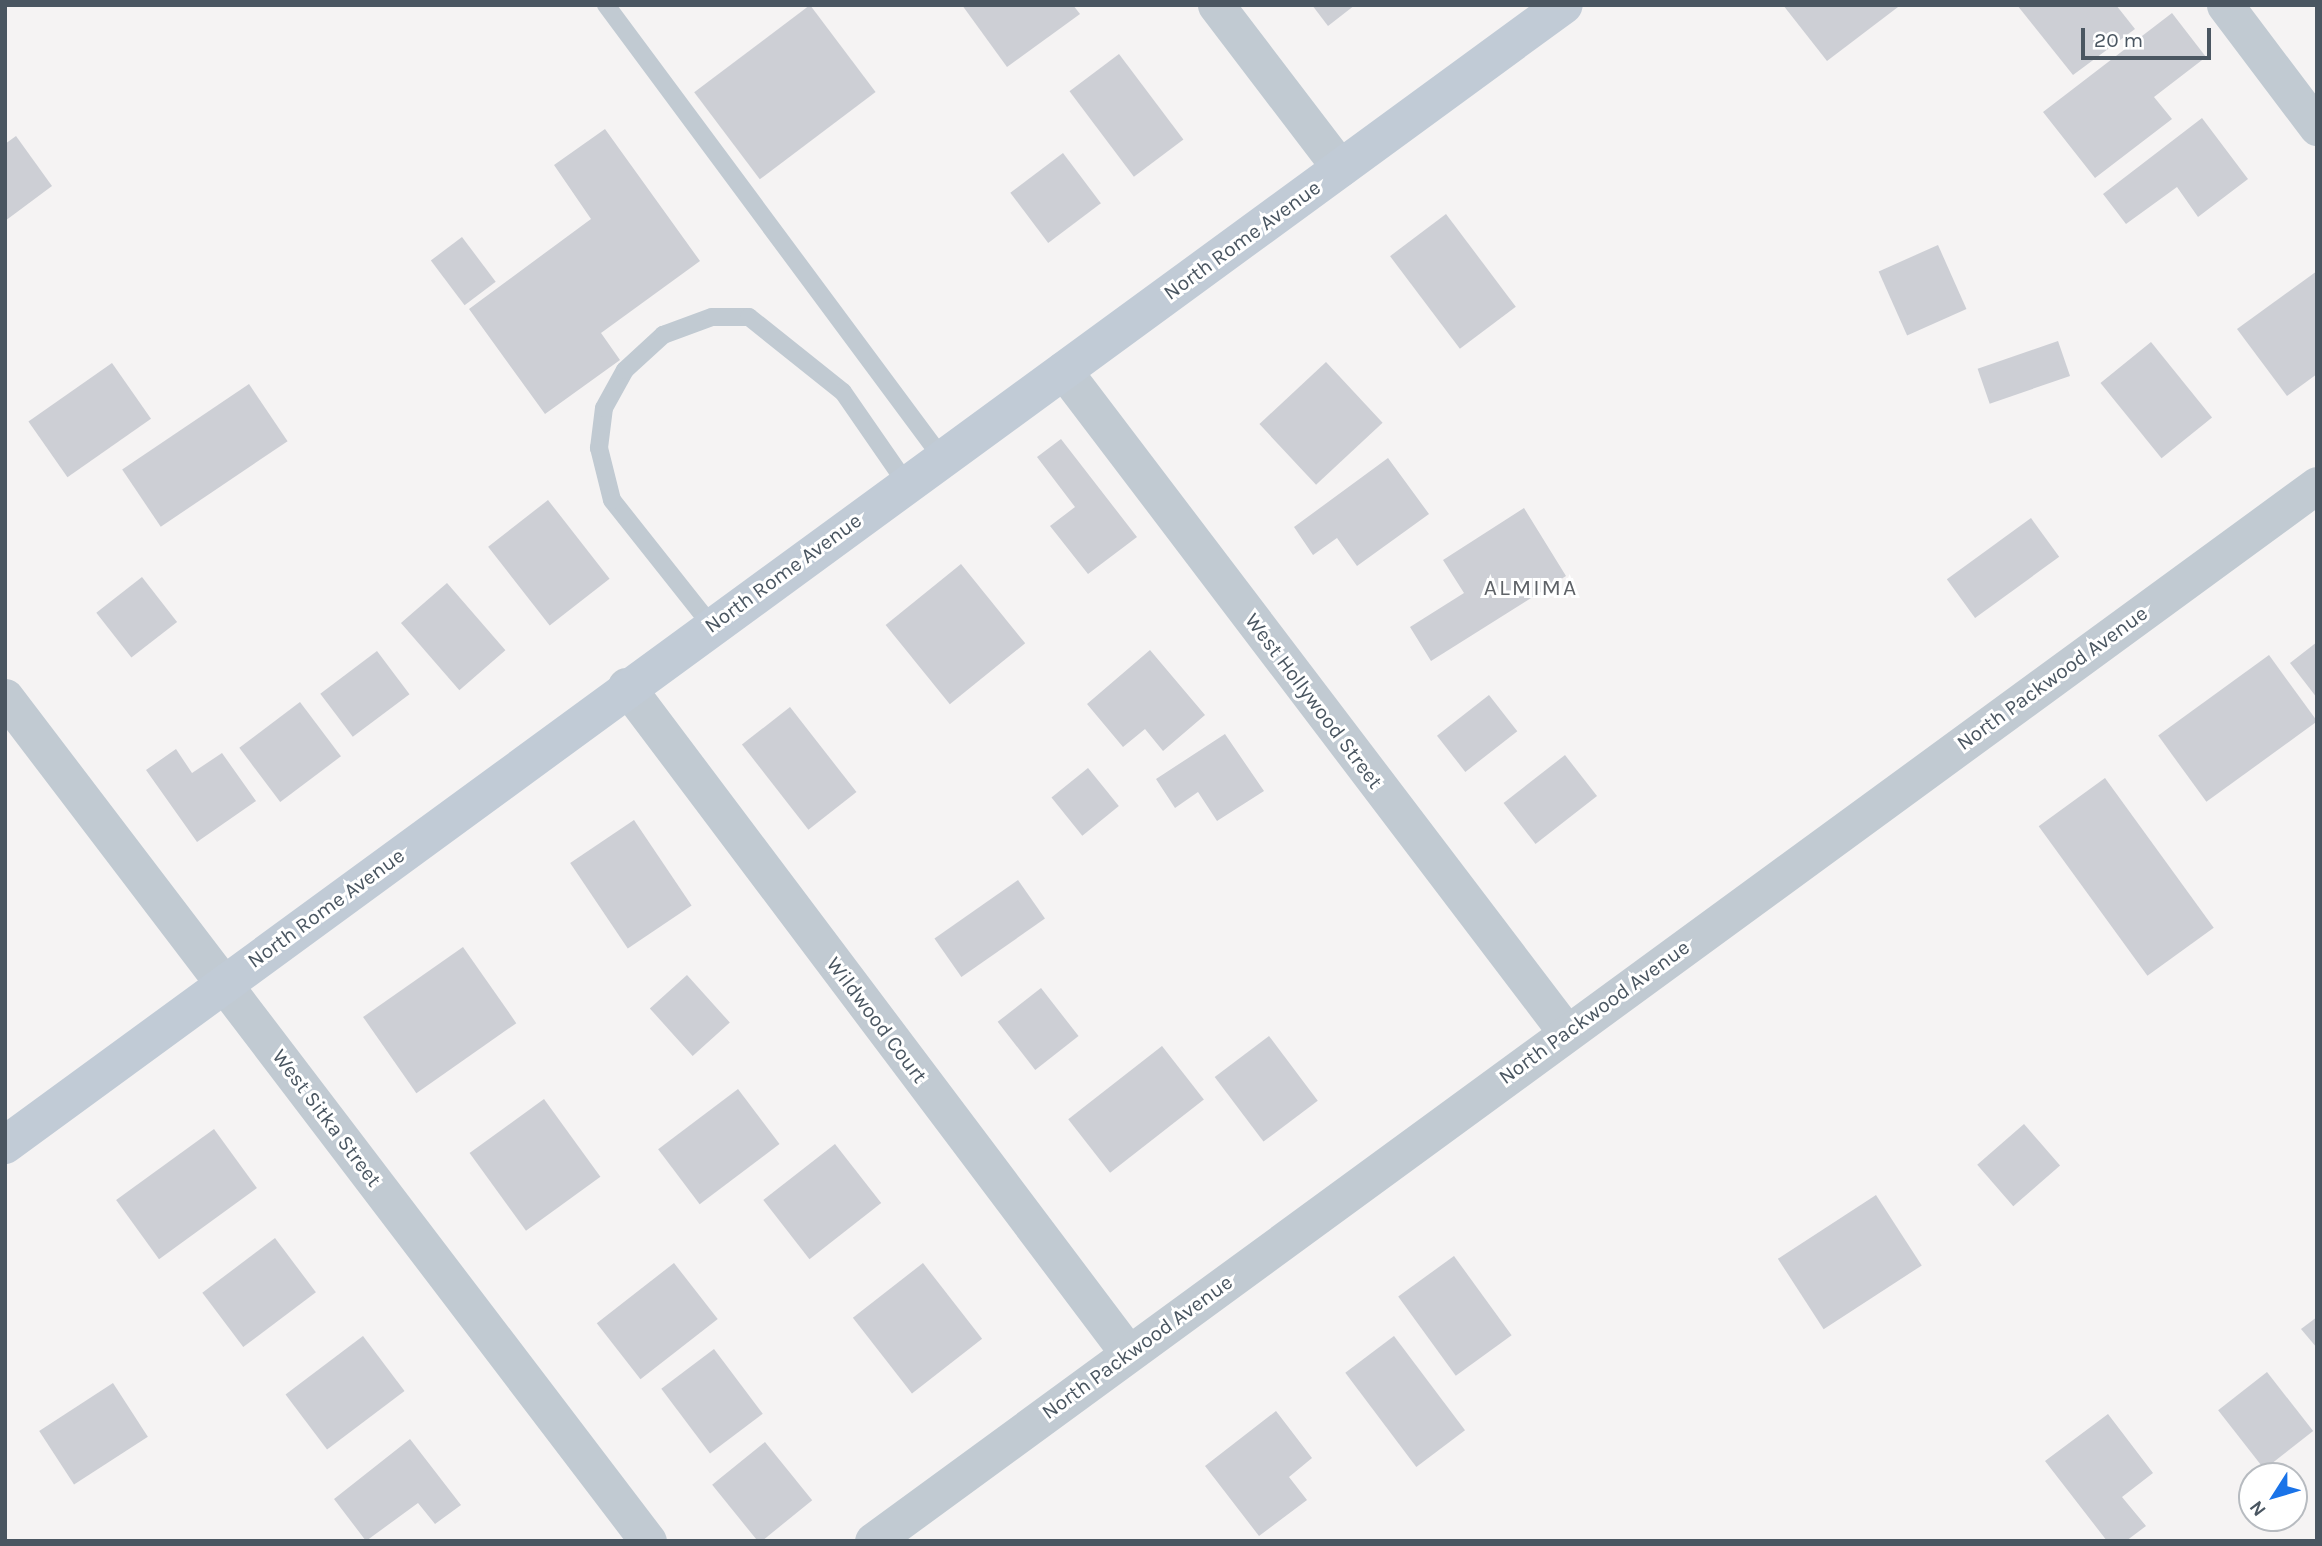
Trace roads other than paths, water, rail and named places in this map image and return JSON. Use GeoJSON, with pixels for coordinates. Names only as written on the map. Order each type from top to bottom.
{"type":"FeatureCollection","features":[{"type":"Feature","properties":{"kind":"street"},"geometry":{"type":"LineString","coordinates":[[1216,5],[1340,168]]}},
{"type":"Feature","properties":{"kind":"street","name":"North Rome Avenue"},"geometry":{"type":"LineString","coordinates":[[5,1145],[626,687],[1564,5]]}},
{"type":"Feature","properties":{"kind":"street"},"geometry":{"type":"LineString","coordinates":[[2225,5],[2317,127]]}},
{"type":"Feature","properties":{"kind":"street","name":"West Hollywood Street"},"geometry":{"type":"LineString","coordinates":[[1063,370],[1566,1032]]}},
{"type":"Feature","properties":{"kind":"street","name":"North Packwood Avenue"},"geometry":{"type":"LineString","coordinates":[[873,1541],[2317,485]]}},
{"type":"Feature","properties":{"kind":"street","name":"Wildwood Court"},"geometry":{"type":"LineString","coordinates":[[626,687],[1128,1353]]}},
{"type":"Feature","properties":{"kind":"street","name":"West Sitka Street"},"geometry":{"type":"LineString","coordinates":[[5,697],[648,1541]]}},
{"type":"Feature","properties":{"kind":"lane"},"geometry":{"type":"LineString","coordinates":[[606,5],[942,458]]}},
{"type":"Feature","properties":{"kind":"lane"},"geometry":{"type":"LineString","coordinates":[[711,625],[612,500],[599,448],[604,408],[620,380],[663,334],[712,317],[749,317],[843,392],[906,483]]}},
{"type":"Feature","properties":{"kind":"district","name":"ALMIMA"},"geometry":{"type":"Point","coordinates":[1531,588]}}]}
